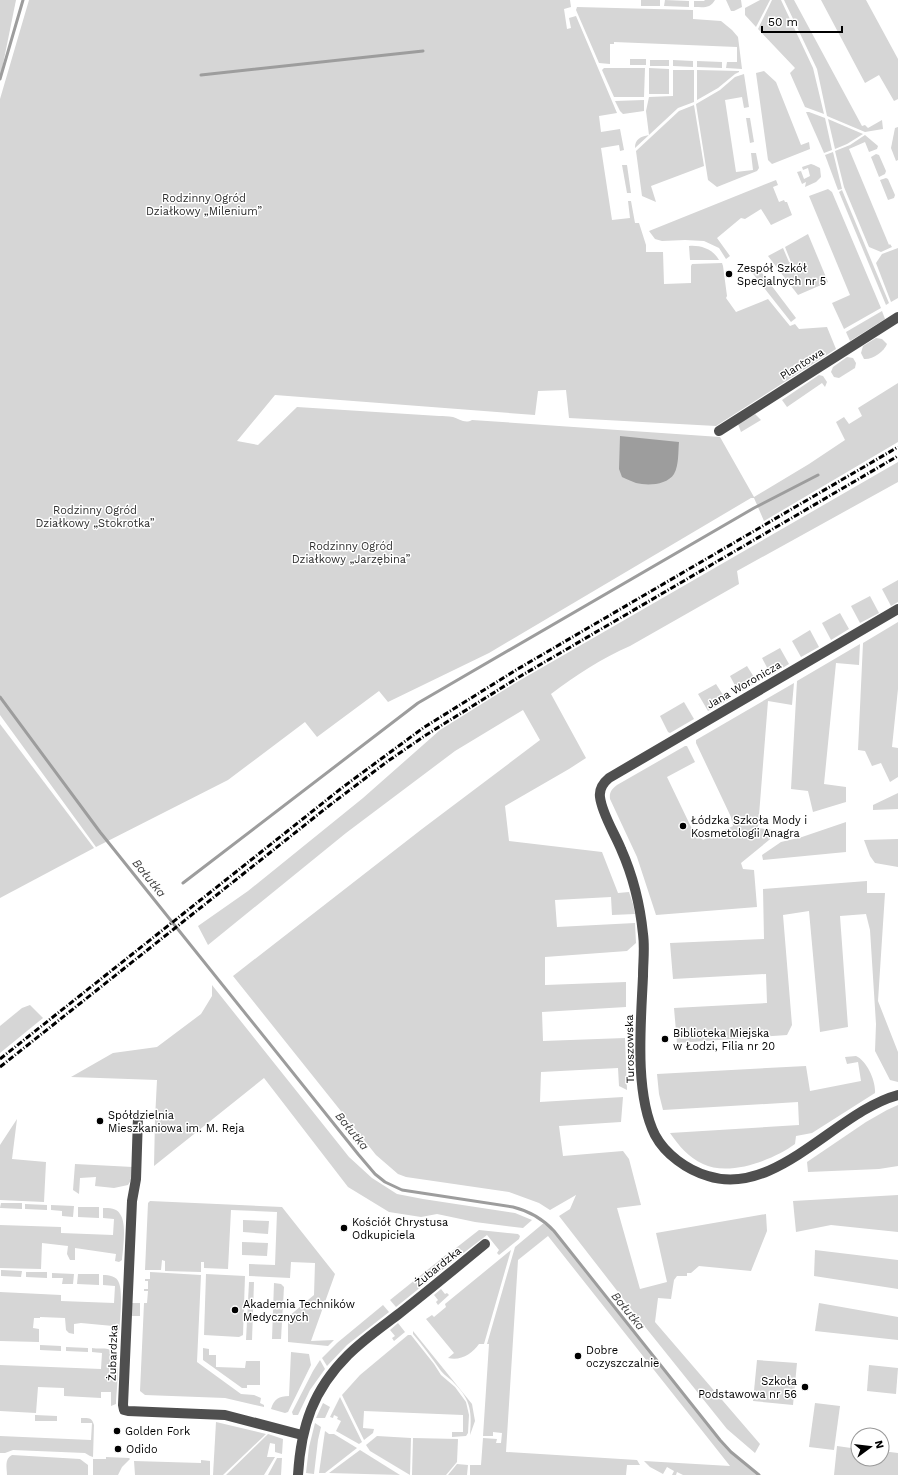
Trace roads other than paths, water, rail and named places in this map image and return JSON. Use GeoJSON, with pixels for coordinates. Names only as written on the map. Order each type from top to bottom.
{"type":"FeatureCollection","features":[{"type":"Feature","properties":{"kind":"street","name":"Plantowa"},"geometry":{"type":"LineString","coordinates":[[718,431],[898,317]]}},
{"type":"Feature","properties":{"kind":"street","name":"Jana Woronicza"},"geometry":{"type":"LineString","coordinates":[[603,783],[898,609]]}},
{"type":"Feature","properties":{"kind":"street","name":"Turoszowska"},"geometry":{"type":"LineString","coordinates":[[603,783],[600,796],[602,807],[624,856],[641,912],[644,940],[641,1071],[643,1091],[649,1118],[655,1135],[666,1148],[684,1165],[709,1177],[727,1180],[745,1178],[762,1174],[779,1166],[864,1111],[898,1095]]}},
{"type":"Feature","properties":{"kind":"street","name":"Żubardzka"},"geometry":{"type":"LineString","coordinates":[[138,1117],[136,1179],[132,1201],[123,1398],[124,1410],[210,1413],[225,1415],[302,1435]]}},
{"type":"Feature","properties":{"kind":"street","name":"Żubardzka"},"geometry":{"type":"LineString","coordinates":[[298,1475],[302,1435],[308,1416],[320,1391],[330,1375],[349,1354],[485,1244]]}},
{"type":"Feature","properties":{"kind":"waterway"},"geometry":{"type":"LineString","coordinates":[[0,79],[23,0]]}},
{"type":"Feature","properties":{"kind":"waterway"},"geometry":{"type":"LineString","coordinates":[[201,75],[423,51]]}},
{"type":"Feature","properties":{"kind":"waterway"},"geometry":{"type":"LineString","coordinates":[[183,883],[418,703],[754,508],[818,475]]}},
{"type":"Feature","properties":{"kind":"waterway","name":"Bałutka"},"geometry":{"type":"LineString","coordinates":[[0,697],[100,832],[375,1174],[385,1182],[402,1190],[513,1207],[530,1213],[540,1219],[554,1231],[720,1440],[731,1452],[759,1475]]}},
{"type":"Feature","properties":{"kind":"railway"},"geometry":{"type":"LineString","coordinates":[[0,1059],[343,787],[423,728],[516,670],[898,447]]}},
{"type":"Feature","properties":{"kind":"railway"},"geometry":{"type":"LineString","coordinates":[[0,1067],[330,805],[388,761],[426,735],[519,677],[898,456]]}},
{"type":"Feature","properties":{"kind":"place","name":"Zespół Szkół Specjalnych nr 5"},"geometry":{"type":"Point","coordinates":[729,274]}},
{"type":"Feature","properties":{"kind":"place","name":"Łódzka Szkoła Mody i Kosmetologii Anagra"},"geometry":{"type":"Point","coordinates":[683,826]}},
{"type":"Feature","properties":{"kind":"place","name":"Biblioteka Miejska w Łodzi, Filia nr 20"},"geometry":{"type":"Point","coordinates":[665,1039]}},
{"type":"Feature","properties":{"kind":"place","name":"Spółdzielnia Mieszkaniowa im. M. Reja"},"geometry":{"type":"Point","coordinates":[100,1121]}},
{"type":"Feature","properties":{"kind":"place","name":"Kościół Chrystusa Odkupiciela"},"geometry":{"type":"Point","coordinates":[344,1228]}},
{"type":"Feature","properties":{"kind":"place","name":"Akademia Techników Medycznych"},"geometry":{"type":"Point","coordinates":[235,1310]}},
{"type":"Feature","properties":{"kind":"place","name":"Dobre oczyszczalnie"},"geometry":{"type":"Point","coordinates":[578,1356]}},
{"type":"Feature","properties":{"kind":"place","name":"Szkoła Podstawowa nr 56"},"geometry":{"type":"Point","coordinates":[805,1387]}},
{"type":"Feature","properties":{"kind":"place","name":"Golden Fork"},"geometry":{"type":"Point","coordinates":[117,1431]}},
{"type":"Feature","properties":{"kind":"place","name":"Odido"},"geometry":{"type":"Point","coordinates":[118,1449]}},
{"type":"Feature","properties":{"kind":"park label","name":"Rodzinny Ogród Działkowy „Milenium”"},"geometry":{"type":"Point","coordinates":[204,204]}},
{"type":"Feature","properties":{"kind":"park label","name":"Rodzinny Ogród Działkowy „Stokrotka”"},"geometry":{"type":"Point","coordinates":[95,516]}},
{"type":"Feature","properties":{"kind":"park label","name":"Rodzinny Ogród Działkowy „Jarzębina”"},"geometry":{"type":"Point","coordinates":[351,552]}}]}
